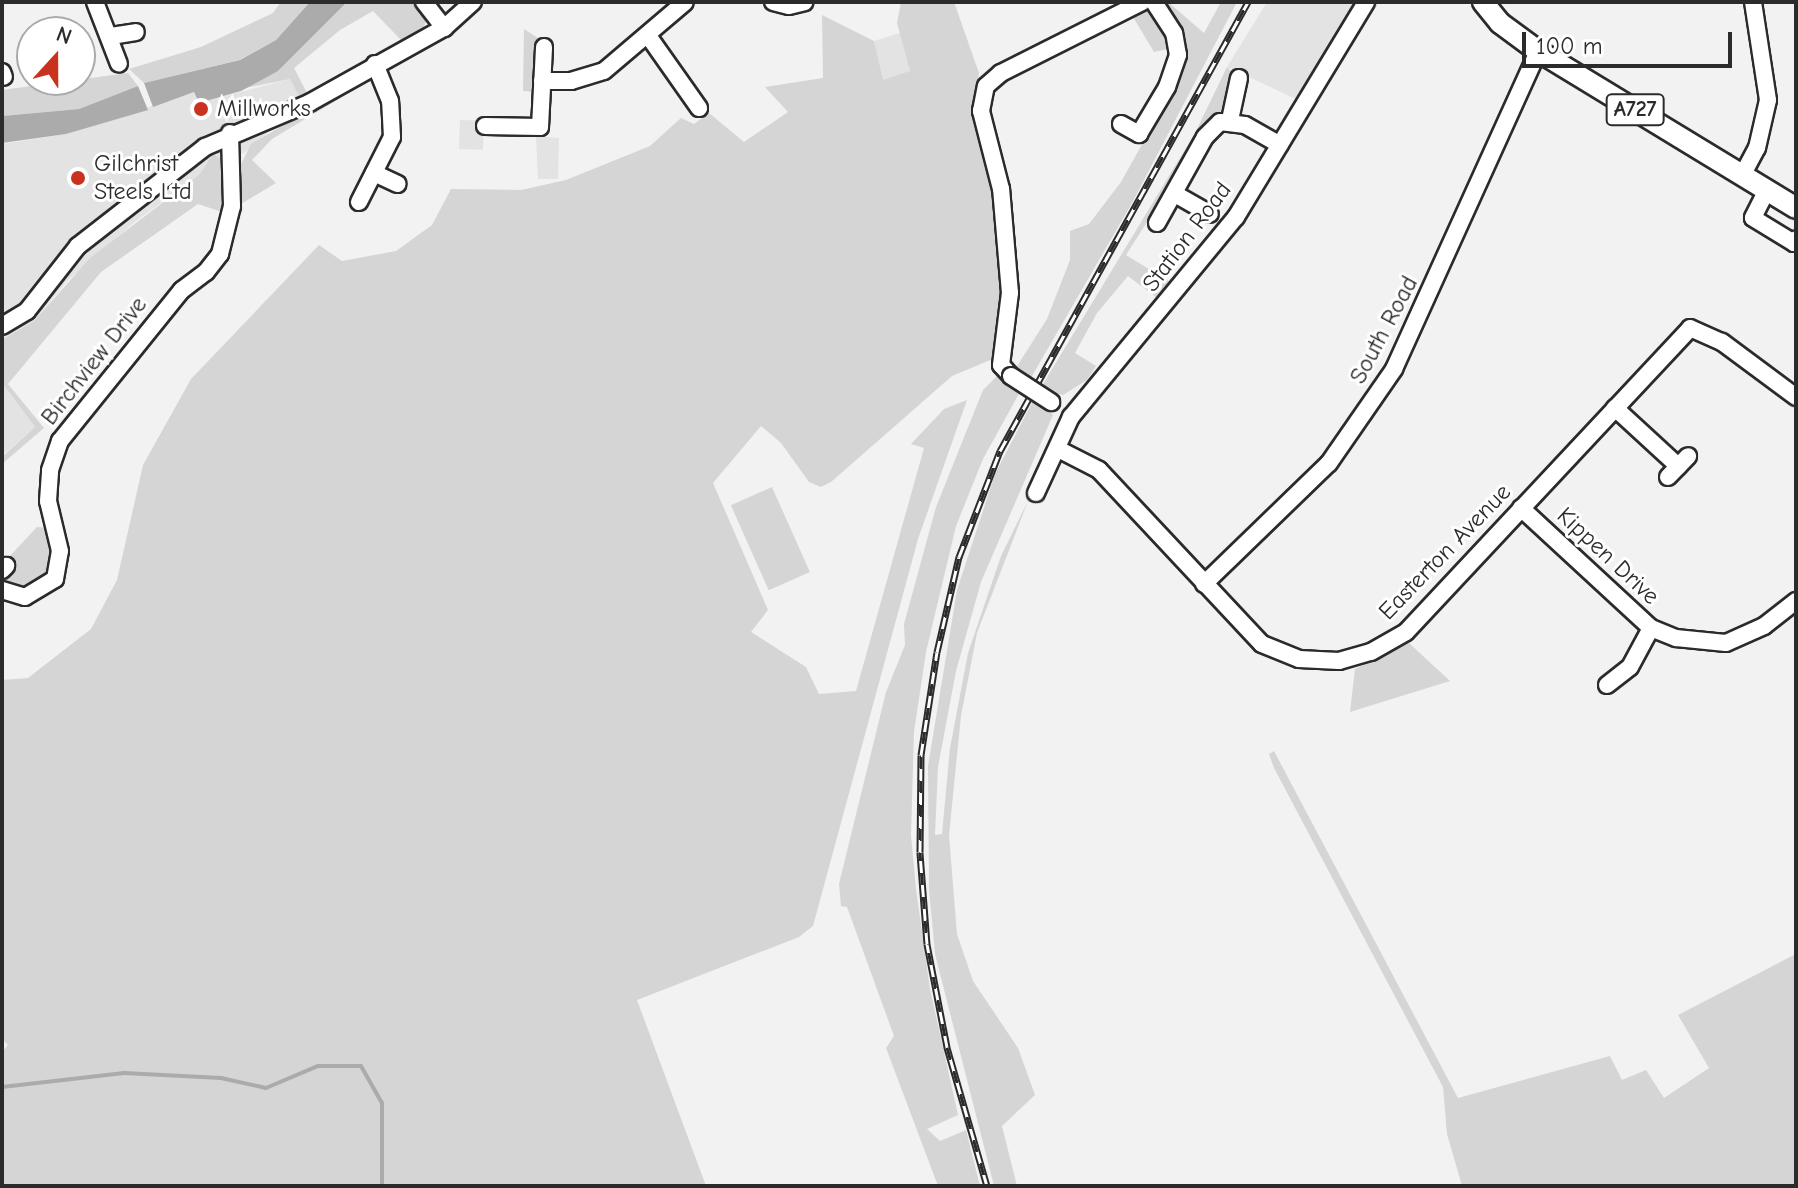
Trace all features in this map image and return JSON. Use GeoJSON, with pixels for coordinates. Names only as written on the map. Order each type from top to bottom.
{"type":"FeatureCollection","features":[{"type":"Feature","properties":{"kind":"main road","name":"A727"},"geometry":{"type":"LineString","coordinates":[[1483,2],[1500,23],[1538,51],[1796,208]]}},
{"type":"Feature","properties":{"kind":"street"},"geometry":{"type":"LineString","coordinates":[[95,2],[111,36],[119,64]]}},
{"type":"Feature","properties":{"kind":"street"},"geometry":{"type":"LineString","coordinates":[[424,2],[444,28]]}},
{"type":"Feature","properties":{"kind":"street"},"geometry":{"type":"LineString","coordinates":[[2,326],[27,311],[78,246],[168,180],[192,156],[230,133],[309,103],[444,28],[473,2]]}},
{"type":"Feature","properties":{"kind":"street"},"geometry":{"type":"LineString","coordinates":[[542,81],[589,77],[649,37],[685,2]]}},
{"type":"Feature","properties":{"kind":"street"},"geometry":{"type":"LineString","coordinates":[[773,2],[789,6],[805,2]]}},
{"type":"Feature","properties":{"kind":"street"},"geometry":{"type":"LineString","coordinates":[[1071,417],[1006,370],[1010,293],[1001,189],[981,111],[986,86],[1001,73],[1142,2]]}},
{"type":"Feature","properties":{"kind":"street"},"geometry":{"type":"LineString","coordinates":[[1121,124],[1139,134],[1167,87],[1178,55],[1174,33],[1154,2]]}},
{"type":"Feature","properties":{"kind":"street","name":"Station Road"},"geometry":{"type":"LineString","coordinates":[[1036,493],[1071,417],[1207,255],[1280,145],[1366,2]]}},
{"type":"Feature","properties":{"kind":"street"},"geometry":{"type":"LineString","coordinates":[[1743,174],[1757,148],[1768,100],[1753,2]]}},
{"type":"Feature","properties":{"kind":"street"},"geometry":{"type":"LineString","coordinates":[[111,36],[136,32]]}},
{"type":"Feature","properties":{"kind":"street"},"geometry":{"type":"LineString","coordinates":[[649,37],[699,108]]}},
{"type":"Feature","properties":{"kind":"street"},"geometry":{"type":"LineString","coordinates":[[485,126],[540,127],[544,47]]}},
{"type":"Feature","properties":{"kind":"street","name":"South Road"},"geometry":{"type":"LineString","coordinates":[[1204,584],[1329,463],[1394,369],[1538,51]]}},
{"type":"Feature","properties":{"kind":"street"},"geometry":{"type":"LineString","coordinates":[[359,202],[394,124],[375,64]]}},
{"type":"Feature","properties":{"kind":"street"},"geometry":{"type":"LineString","coordinates":[[1230,120],[1239,78]]}},
{"type":"Feature","properties":{"kind":"street"},"geometry":{"type":"LineString","coordinates":[[1157,223],[1205,137],[1220,122],[1230,120],[1280,145]]}},
{"type":"Feature","properties":{"kind":"street","name":"Birchview Drive"},"geometry":{"type":"LineString","coordinates":[[2,590],[25,597],[55,579],[60,551],[48,501],[50,470],[60,441],[182,290],[206,272],[220,254],[232,206],[230,133]]}},
{"type":"Feature","properties":{"kind":"street"},"geometry":{"type":"LineString","coordinates":[[374,173],[398,184]]}},
{"type":"Feature","properties":{"kind":"street"},"geometry":{"type":"LineString","coordinates":[[1767,190],[1753,218],[1794,243],[1796,239]]}},
{"type":"Feature","properties":{"kind":"street"},"geometry":{"type":"LineString","coordinates":[[1175,194],[1210,214]]}},
{"type":"Feature","properties":{"kind":"street","name":"Easterton Avenue"},"geometry":{"type":"LineString","coordinates":[[1058,449],[1099,470],[1262,644],[1299,659],[1354,658],[1406,632],[1690,328],[1722,342],[1796,397]]}},
{"type":"Feature","properties":{"kind":"street"},"geometry":{"type":"LineString","coordinates":[[1615,408],[1678,466]]}},
{"type":"Feature","properties":{"kind":"street","name":"Kippen Drive"},"geometry":{"type":"LineString","coordinates":[[1521,508],[1651,628],[1689,642],[1726,643],[1764,626],[1796,601]]}},
{"type":"Feature","properties":{"kind":"street"},"geometry":{"type":"LineString","coordinates":[[1607,685],[1630,667],[1651,628]]}},
{"type":"Feature","properties":{"kind":"shaded area"},"geometry":{"type":"Polygon","coordinates":[[[281,2],[310,2],[276,40],[239,60],[144,83],[129,69],[201,47],[273,13],[281,2]]]}},
{"type":"Feature","properties":{"kind":"shaded area"},"geometry":{"type":"Polygon","coordinates":[[[310,2],[347,2],[278,71],[241,91],[199,103],[194,92],[153,107],[144,83],[240,60],[276,40],[310,2]]]}},
{"type":"Feature","properties":{"kind":"shaded area"},"geometry":{"type":"Polygon","coordinates":[[[347,2],[414,2],[426,22],[422,31],[401,40],[373,11],[340,30],[294,68],[308,95],[300,99],[290,79],[240,89],[278,71],[347,2]]]}},
{"type":"Feature","properties":{"kind":"shaded area"},"geometry":{"type":"Polygon","coordinates":[[[901,2],[954,2],[979,73],[975,103],[992,176],[1005,307],[995,358],[952,376],[831,482],[821,487],[809,482],[781,443],[761,426],[713,483],[768,610],[751,632],[806,667],[819,694],[856,691],[924,448],[911,444],[944,409],[967,400],[918,539],[813,926],[799,937],[637,1000],[706,1186],[2,1186],[2,1052],[8,1045],[2,1039],[2,680],[28,678],[91,629],[117,580],[143,465],[191,379],[319,245],[342,261],[396,251],[432,225],[451,189],[521,190],[566,180],[650,146],[681,118],[694,124],[709,113],[744,142],[788,112],[765,87],[823,78],[822,15],[874,41],[883,80],[910,71],[897,23],[901,2]]]}},
{"type":"Feature","properties":{"kind":"shaded area"},"geometry":{"type":"Polygon","coordinates":[[[1158,2],[1168,2],[1204,33],[1221,2],[1237,2],[1132,203],[1028,383],[1014,371],[1047,319],[1070,260],[1070,231],[1089,224],[1121,182],[1180,76],[1182,52],[1158,2]]]}},
{"type":"Feature","properties":{"kind":"shaded area"},"geometry":{"type":"Polygon","coordinates":[[[1267,2],[1356,2],[1296,99],[1227,67],[1267,2]]]}},
{"type":"Feature","properties":{"kind":"shaded area"},"geometry":{"type":"Polygon","coordinates":[[[1147,10],[1156,14],[1172,48],[1154,52],[1133,17],[1147,10]]]}},
{"type":"Feature","properties":{"kind":"shaded area"},"geometry":{"type":"Polygon","coordinates":[[[524,29],[538,38],[535,92],[523,91],[524,29]]]}},
{"type":"Feature","properties":{"kind":"shaded area"},"geometry":{"type":"Polygon","coordinates":[[[903,32],[910,72],[882,81],[874,41],[903,32]]]}},
{"type":"Feature","properties":{"kind":"shaded area"},"geometry":{"type":"Polygon","coordinates":[[[1227,67],[1233,73],[1222,114],[1212,120],[1126,255],[1175,285],[1160,300],[1128,276],[1097,313],[1075,353],[1096,366],[1087,380],[1063,395],[1040,389],[1195,133],[1227,67]]]}},
{"type":"Feature","properties":{"kind":"shaded area"},"geometry":{"type":"Polygon","coordinates":[[[128,73],[138,86],[79,109],[2,116],[2,90],[16,88],[16,96],[96,96],[96,77],[128,73]]]}},
{"type":"Feature","properties":{"kind":"shaded area"},"geometry":{"type":"Polygon","coordinates":[[[290,79],[300,99],[278,124],[244,153],[221,159],[213,154],[200,175],[136,221],[67,281],[34,321],[2,340],[2,144],[66,134],[194,92],[199,103],[290,79]]]}},
{"type":"Feature","properties":{"kind":"shaded area"},"geometry":{"type":"Polygon","coordinates":[[[363,79],[367,82],[272,139],[252,160],[276,183],[241,204],[240,166],[251,144],[363,79]]]}},
{"type":"Feature","properties":{"kind":"shaded area"},"geometry":{"type":"Polygon","coordinates":[[[138,86],[148,110],[66,134],[2,143],[2,116],[79,109],[138,86]]]}},
{"type":"Feature","properties":{"kind":"shaded area"},"geometry":{"type":"Polygon","coordinates":[[[460,120],[484,121],[483,150],[459,149],[460,120]]]}},
{"type":"Feature","properties":{"kind":"shaded area"},"geometry":{"type":"Polygon","coordinates":[[[536,136],[559,138],[558,179],[538,179],[536,136]]]}},
{"type":"Feature","properties":{"kind":"shaded area"},"geometry":{"type":"Polygon","coordinates":[[[213,154],[221,159],[222,212],[198,204],[101,272],[8,384],[44,428],[2,464],[2,457],[35,427],[2,383],[2,340],[34,321],[90,258],[199,175],[213,154]]]}},
{"type":"Feature","properties":{"kind":"shaded area"},"geometry":{"type":"Polygon","coordinates":[[[1000,373],[1021,390],[983,459],[956,526],[926,652],[914,732],[911,835],[916,889],[930,989],[958,1115],[927,1129],[940,1141],[966,1130],[980,1186],[938,1186],[886,1048],[894,1036],[847,907],[841,906],[839,884],[886,692],[905,645],[904,624],[936,507],[983,390],[1000,373]]]}},
{"type":"Feature","properties":{"kind":"shaded area"},"geometry":{"type":"Polygon","coordinates":[[[2,383],[35,427],[2,456],[2,383]]]}},
{"type":"Feature","properties":{"kind":"shaded area"},"geometry":{"type":"Polygon","coordinates":[[[1035,397],[1053,415],[981,582],[956,671],[938,767],[935,835],[942,834],[950,748],[968,653],[1001,556],[1028,501],[977,633],[961,716],[949,835],[957,934],[973,981],[1018,1048],[1035,1095],[1002,1126],[1017,1186],[994,1186],[935,954],[929,889],[928,766],[957,590],[995,474],[1035,397]]]}},
{"type":"Feature","properties":{"kind":"shaded area"},"geometry":{"type":"Polygon","coordinates":[[[772,487],[810,572],[769,590],[731,505],[772,487]]]}},
{"type":"Feature","properties":{"kind":"shaded area"},"geometry":{"type":"Polygon","coordinates":[[[37,527],[48,528],[50,570],[45,580],[24,591],[6,580],[8,558],[37,527]]]}},
{"type":"Feature","properties":{"kind":"shaded area"},"geometry":{"type":"Polygon","coordinates":[[[1409,643],[1450,681],[1350,712],[1355,669],[1409,643]]]}},
{"type":"Feature","properties":{"kind":"shaded area"},"geometry":{"type":"Polygon","coordinates":[[[1274,751],[1458,1098],[1610,1056],[1622,1080],[1646,1070],[1664,1098],[1709,1068],[1678,1015],[1796,954],[1796,1186],[1462,1186],[1447,1134],[1443,1087],[1274,768],[1269,754],[1274,751]]]}},
{"type":"Feature","properties":{"kind":"waterway"},"geometry":{"type":"LineString","coordinates":[[2,1087],[124,1073],[221,1078],[266,1088],[318,1066],[361,1066],[382,1103],[382,1186]]}},
{"type":"Feature","properties":{"kind":"railway"},"geometry":{"type":"LineString","coordinates":[[987,1186],[947,1047],[927,944],[920,852],[921,755],[937,652],[959,557],[1000,451],[1248,2]]}},
{"type":"Feature","properties":{"kind":"place","name":"Millworks"},"geometry":{"type":"Point","coordinates":[201,109]}},
{"type":"Feature","properties":{"kind":"place","name":"Gilchrist Steels Ltd"},"geometry":{"type":"Point","coordinates":[78,178]}}]}
